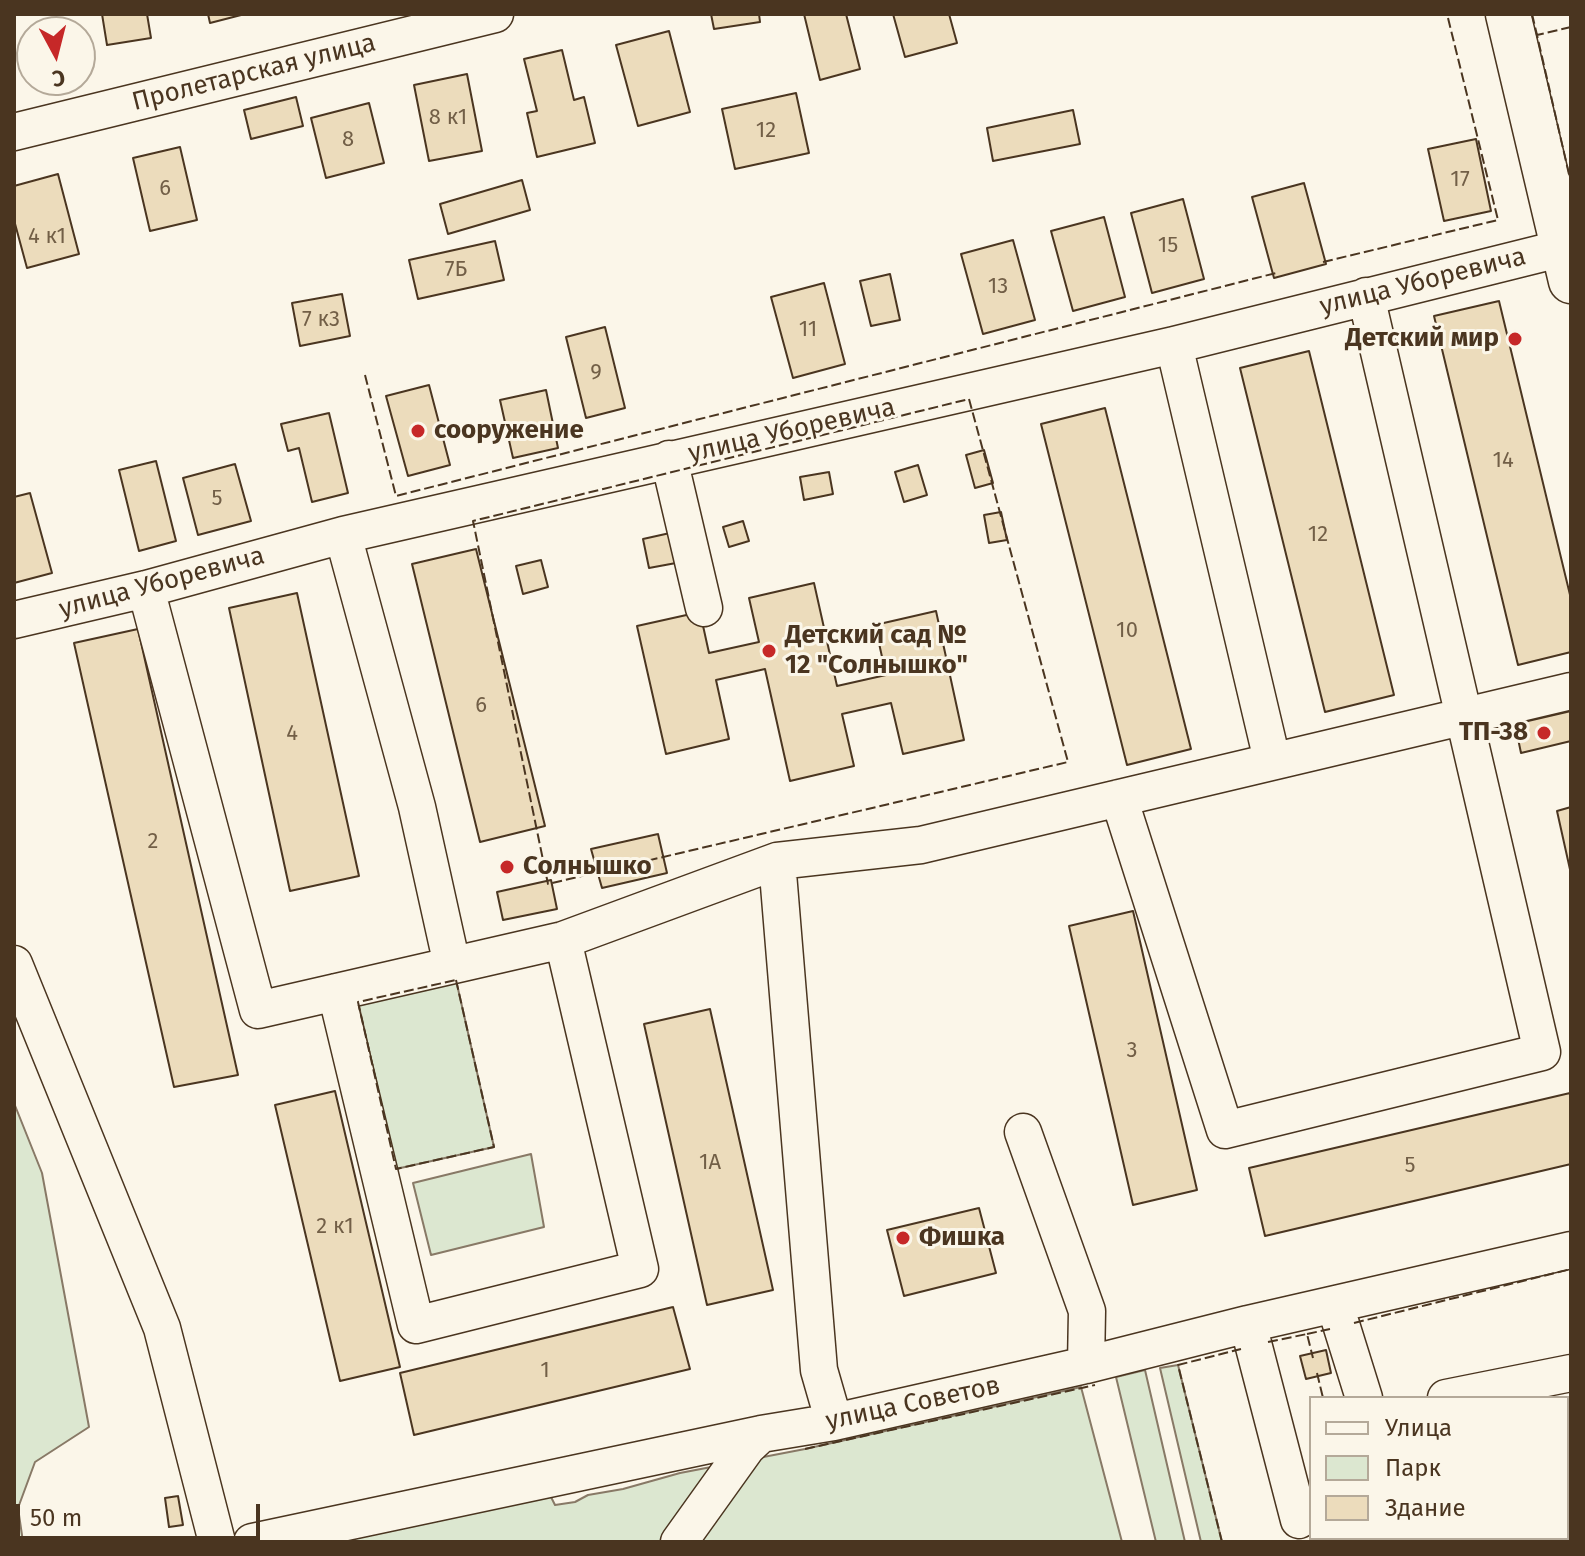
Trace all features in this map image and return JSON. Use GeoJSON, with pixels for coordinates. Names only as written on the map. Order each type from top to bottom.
{"type":"FeatureCollection","features":[{"type":"Feature","properties":{"kind":"main road"},"geometry":{"type":"LineString","coordinates":[[1508,14],[1569,258]]}},
{"type":"Feature","properties":{"kind":"street","name":"Пролетарская улица"},"geometry":{"type":"LineString","coordinates":[[14,132],[495,14]]}},
{"type":"Feature","properties":{"kind":"street","name":"улица Уборевича"},"geometry":{"type":"LineString","coordinates":[[14,620],[146,589],[343,535],[1174,345],[1366,296],[1569,258]]}},
{"type":"Feature","properties":{"kind":"street"},"geometry":{"type":"LineString","coordinates":[[1119,798],[1225,1130],[1542,1052],[1366,296]]}},
{"type":"Feature","properties":{"kind":"street"},"geometry":{"type":"LineString","coordinates":[[1174,345],[1272,760]]}},
{"type":"Feature","properties":{"kind":"street"},"geometry":{"type":"LineString","coordinates":[[669,459],[704,608]]}},
{"type":"Feature","properties":{"kind":"street"},"geometry":{"type":"LineString","coordinates":[[343,535],[417,807],[452,965]]}},
{"type":"Feature","properties":{"kind":"street"},"geometry":{"type":"LineString","coordinates":[[146,589],[258,1010],[563,940],[777,861],[921,845],[1571,691]]}},
{"type":"Feature","properties":{"kind":"street"},"geometry":{"type":"LineString","coordinates":[[777,861],[819,1370],[834,1422]]}},
{"type":"Feature","properties":{"kind":"street"},"geometry":{"type":"LineString","coordinates":[[336,992],[416,1325],[640,1269],[563,940]]}},
{"type":"Feature","properties":{"kind":"street"},"geometry":{"type":"LineString","coordinates":[[14,964],[162,1328],[217,1542]]}},
{"type":"Feature","properties":{"kind":"street"},"geometry":{"type":"LineString","coordinates":[[1023,1132],[1087,1311],[1086,1365]]}},
{"type":"Feature","properties":{"kind":"street","name":"улица Советов"},"geometry":{"type":"LineString","coordinates":[[252,1542],[761,1434],[834,1422],[1571,1250]]}},
{"type":"Feature","properties":{"kind":"street"},"geometry":{"type":"LineString","coordinates":[[1335,1305],[1363,1396]]}},
{"type":"Feature","properties":{"kind":"street"},"geometry":{"type":"LineString","coordinates":[[1248,1324],[1299,1520]]}},
{"type":"Feature","properties":{"kind":"street"},"geometry":{"type":"LineString","coordinates":[[1456,1396],[1571,1373]]}},
{"type":"Feature","properties":{"kind":"street"},"geometry":{"type":"LineString","coordinates":[[679,1542],[747,1447],[761,1434]]}},
{"type":"Feature","properties":{"kind":"green space"},"geometry":{"type":"Polygon","coordinates":[[[456,980],[494,1147],[396,1169],[358,1002],[456,980]]]}},
{"type":"Feature","properties":{"kind":"green space"},"geometry":{"type":"Polygon","coordinates":[[[14,1103],[42,1173],[89,1427],[35,1462],[18,1508],[23,1542],[14,1542],[14,1103]]]}},
{"type":"Feature","properties":{"kind":"green space"},"geometry":{"type":"Polygon","coordinates":[[[531,1154],[544,1227],[431,1255],[413,1183],[531,1154]]]}},
{"type":"Feature","properties":{"kind":"green space"},"geometry":{"type":"Polygon","coordinates":[[[1178,1365],[1222,1542],[1201,1542],[1160,1368],[1178,1365]]]}},
{"type":"Feature","properties":{"kind":"green space"},"geometry":{"type":"Polygon","coordinates":[[[1145,1370],[1185,1542],[1156,1542],[1116,1377],[1145,1370]]]}},
{"type":"Feature","properties":{"kind":"green space"},"geometry":{"type":"Polygon","coordinates":[[[1081,1387],[1122,1542],[305,1542],[543,1481],[555,1505],[575,1502],[588,1495],[680,1473],[805,1449],[1081,1387]]]}},
{"type":"Feature","properties":{"kind":"green space"},"geometry":{"type":"Polygon","coordinates":[[[1569,1498],[1571,1542],[1385,1542],[1569,1540],[1569,1498]]]}},
{"type":"Feature","properties":{"kind":"building"},"geometry":{"type":"Polygon","coordinates":[[[102,14],[147,14],[151,38],[107,45],[102,14]]]}},
{"type":"Feature","properties":{"kind":"building"},"geometry":{"type":"Polygon","coordinates":[[[208,14],[245,14],[210,23],[208,14]]]}},
{"type":"Feature","properties":{"kind":"building"},"geometry":{"type":"Polygon","coordinates":[[[711,14],[759,14],[760,22],[714,29],[711,14]]]}},
{"type":"Feature","properties":{"kind":"building"},"geometry":{"type":"Polygon","coordinates":[[[804,14],[846,14],[860,69],[820,80],[804,14]]]}},
{"type":"Feature","properties":{"kind":"building"},"geometry":{"type":"Polygon","coordinates":[[[893,14],[949,14],[957,43],[905,57],[893,14]]]}},
{"type":"Feature","properties":{"kind":"building"},"geometry":{"type":"Polygon","coordinates":[[[669,31],[690,112],[638,126],[616,45],[669,31]]]}},
{"type":"Feature","properties":{"kind":"building"},"geometry":{"type":"Polygon","coordinates":[[[562,50],[574,100],[584,97],[595,143],[537,157],[527,113],[537,111],[524,59],[562,50]]]}},
{"type":"Feature","properties":{"kind":"building"},"geometry":{"type":"Polygon","coordinates":[[[467,74],[482,151],[429,161],[414,85],[467,74]]]}},
{"type":"Feature","properties":{"kind":"building"},"geometry":{"type":"Polygon","coordinates":[[[796,93],[809,153],[735,169],[722,109],[796,93]]]}},
{"type":"Feature","properties":{"kind":"building"},"geometry":{"type":"Polygon","coordinates":[[[296,97],[303,126],[251,139],[244,110],[296,97]]]}},
{"type":"Feature","properties":{"kind":"building"},"geometry":{"type":"Polygon","coordinates":[[[369,103],[384,163],[326,178],[311,118],[369,103]]]}},
{"type":"Feature","properties":{"kind":"building"},"geometry":{"type":"Polygon","coordinates":[[[1073,110],[1080,144],[993,161],[987,128],[1073,110]]]}},
{"type":"Feature","properties":{"kind":"building"},"geometry":{"type":"Polygon","coordinates":[[[1476,139],[1491,211],[1444,221],[1428,149],[1476,139]]]}},
{"type":"Feature","properties":{"kind":"building"},"geometry":{"type":"Polygon","coordinates":[[[180,147],[197,220],[150,231],[133,158],[180,147]]]}},
{"type":"Feature","properties":{"kind":"building"},"geometry":{"type":"Polygon","coordinates":[[[58,174],[79,254],[27,268],[14,220],[14,186],[58,174]]]}},
{"type":"Feature","properties":{"kind":"building"},"geometry":{"type":"Polygon","coordinates":[[[522,180],[530,210],[448,234],[440,204],[522,180]]]}},
{"type":"Feature","properties":{"kind":"building"},"geometry":{"type":"Polygon","coordinates":[[[1304,183],[1326,264],[1274,278],[1252,197],[1304,183]]]}},
{"type":"Feature","properties":{"kind":"building"},"geometry":{"type":"Polygon","coordinates":[[[1183,199],[1204,279],[1152,293],[1131,213],[1183,199]]]}},
{"type":"Feature","properties":{"kind":"building"},"geometry":{"type":"Polygon","coordinates":[[[1104,217],[1125,297],[1073,311],[1051,231],[1104,217]]]}},
{"type":"Feature","properties":{"kind":"building"},"geometry":{"type":"Polygon","coordinates":[[[1013,240],[1035,320],[983,334],[961,254],[1013,240]]]}},
{"type":"Feature","properties":{"kind":"building"},"geometry":{"type":"Polygon","coordinates":[[[495,241],[504,280],[418,299],[409,260],[495,241]]]}},
{"type":"Feature","properties":{"kind":"building"},"geometry":{"type":"Polygon","coordinates":[[[890,274],[900,320],[871,326],[860,281],[890,274]]]}},
{"type":"Feature","properties":{"kind":"building"},"geometry":{"type":"Polygon","coordinates":[[[824,283],[845,364],[793,378],[771,297],[824,283]]]}},
{"type":"Feature","properties":{"kind":"building"},"geometry":{"type":"Polygon","coordinates":[[[342,294],[350,336],[300,346],[292,303],[342,294]]]}},
{"type":"Feature","properties":{"kind":"building"},"geometry":{"type":"Polygon","coordinates":[[[1499,301],[1571,599],[1571,652],[1518,665],[1434,316],[1499,301]]]}},
{"type":"Feature","properties":{"kind":"building"},"geometry":{"type":"Polygon","coordinates":[[[605,327],[625,408],[586,418],[566,337],[605,327]]]}},
{"type":"Feature","properties":{"kind":"building"},"geometry":{"type":"Polygon","coordinates":[[[1309,351],[1394,695],[1325,712],[1240,368],[1309,351]]]}},
{"type":"Feature","properties":{"kind":"building","name":"сооружение"},"geometry":{"type":"Polygon","coordinates":[[[429,385],[450,465],[408,476],[386,396],[429,385]]]}},
{"type":"Feature","properties":{"kind":"building"},"geometry":{"type":"Polygon","coordinates":[[[546,390],[558,448],[513,458],[500,400],[546,390]]]}},
{"type":"Feature","properties":{"kind":"building"},"geometry":{"type":"Polygon","coordinates":[[[1105,408],[1191,749],[1127,765],[1041,424],[1105,408]]]}},
{"type":"Feature","properties":{"kind":"building"},"geometry":{"type":"Polygon","coordinates":[[[329,413],[348,493],[312,502],[299,448],[288,451],[281,424],[329,413]]]}},
{"type":"Feature","properties":{"kind":"building"},"geometry":{"type":"Polygon","coordinates":[[[984,450],[993,483],[975,488],[966,455],[984,450]]]}},
{"type":"Feature","properties":{"kind":"building"},"geometry":{"type":"Polygon","coordinates":[[[156,461],[176,541],[139,551],[119,470],[156,461]]]}},
{"type":"Feature","properties":{"kind":"building"},"geometry":{"type":"Polygon","coordinates":[[[235,464],[251,521],[198,535],[183,478],[235,464]]]}},
{"type":"Feature","properties":{"kind":"building"},"geometry":{"type":"Polygon","coordinates":[[[918,465],[927,495],[904,502],[895,472],[918,465]]]}},
{"type":"Feature","properties":{"kind":"building"},"geometry":{"type":"Polygon","coordinates":[[[829,472],[833,494],[804,500],[800,477],[829,472]]]}},
{"type":"Feature","properties":{"kind":"building"},"geometry":{"type":"Polygon","coordinates":[[[30,493],[52,573],[14,583],[14,497],[30,493]]]}},
{"type":"Feature","properties":{"kind":"building"},"geometry":{"type":"Polygon","coordinates":[[[1001,512],[1007,540],[989,543],[984,515],[1001,512]]]}},
{"type":"Feature","properties":{"kind":"building"},"geometry":{"type":"Polygon","coordinates":[[[743,521],[749,541],[729,547],[723,527],[743,521]]]}},
{"type":"Feature","properties":{"kind":"building"},"geometry":{"type":"Polygon","coordinates":[[[670,533],[676,563],[649,568],[643,539],[670,533]]]}},
{"type":"Feature","properties":{"kind":"building"},"geometry":{"type":"Polygon","coordinates":[[[476,549],[545,826],[480,842],[412,564],[476,549]]]}},
{"type":"Feature","properties":{"kind":"building"},"geometry":{"type":"Polygon","coordinates":[[[541,560],[548,587],[523,594],[516,566],[541,560]]]}},
{"type":"Feature","properties":{"kind":"building"},"geometry":{"type":"Polygon","coordinates":[[[814,583],[837,686],[886,675],[875,625],[936,611],[964,740],[903,754],[891,703],[842,714],[854,766],[790,781],[765,669],[716,680],[729,739],[666,754],[637,626],[700,612],[709,653],[759,642],[749,598],[814,583]]]}},
{"type":"Feature","properties":{"kind":"building"},"geometry":{"type":"Polygon","coordinates":[[[297,593],[359,876],[290,891],[229,608],[297,593]]]}},
{"type":"Feature","properties":{"kind":"building"},"geometry":{"type":"Polygon","coordinates":[[[138,629],[238,1075],[174,1087],[74,643],[138,629]]]}},
{"type":"Feature","properties":{"kind":"building","name":"ТП-38"},"geometry":{"type":"Polygon","coordinates":[[[1571,711],[1571,741],[1521,753],[1515,724],[1571,711]]]}},
{"type":"Feature","properties":{"kind":"building"},"geometry":{"type":"Polygon","coordinates":[[[1571,807],[1571,874],[1557,811],[1571,807]]]}},
{"type":"Feature","properties":{"kind":"building"},"geometry":{"type":"Polygon","coordinates":[[[658,834],[667,873],[602,888],[591,849],[658,834]]]}},
{"type":"Feature","properties":{"kind":"building"},"geometry":{"type":"Polygon","coordinates":[[[551,880],[557,909],[503,920],[497,892],[551,880]]]}},
{"type":"Feature","properties":{"kind":"building"},"geometry":{"type":"Polygon","coordinates":[[[1133,911],[1197,1190],[1133,1205],[1069,926],[1133,911]]]}},
{"type":"Feature","properties":{"kind":"building"},"geometry":{"type":"Polygon","coordinates":[[[710,1009],[773,1290],[707,1305],[644,1024],[710,1009]]]}},
{"type":"Feature","properties":{"kind":"building"},"geometry":{"type":"Polygon","coordinates":[[[335,1091],[400,1367],[340,1381],[275,1105],[335,1091]]]}},
{"type":"Feature","properties":{"kind":"building"},"geometry":{"type":"Polygon","coordinates":[[[1570,1093],[1571,1164],[1265,1236],[1249,1168],[1570,1093]]]}},
{"type":"Feature","properties":{"kind":"building"},"geometry":{"type":"Polygon","coordinates":[[[979,1208],[996,1273],[904,1296],[887,1230],[979,1208]]]}},
{"type":"Feature","properties":{"kind":"building"},"geometry":{"type":"Polygon","coordinates":[[[673,1307],[690,1369],[414,1435],[400,1373],[673,1307]]]}},
{"type":"Feature","properties":{"kind":"building"},"geometry":{"type":"Polygon","coordinates":[[[1326,1350],[1331,1373],[1306,1379],[1300,1356],[1326,1350]]]}},
{"type":"Feature","properties":{"kind":"building"},"geometry":{"type":"Polygon","coordinates":[[[1569,1398],[1571,1398],[1569,1462],[1569,1398]]]}},
{"type":"Feature","properties":{"kind":"building"},"geometry":{"type":"Polygon","coordinates":[[[178,1496],[183,1525],[169,1527],[165,1498],[178,1496]]]}},
{"type":"Feature","properties":{"kind":"fence"},"geometry":{"type":"LineString","coordinates":[[1323,262],[1498,220],[1447,14]]}},
{"type":"Feature","properties":{"kind":"fence"},"geometry":{"type":"LineString","coordinates":[[1532,14],[1537,35]]}},
{"type":"Feature","properties":{"kind":"fence"},"geometry":{"type":"LineString","coordinates":[[1571,27],[1537,35],[1571,183]]}},
{"type":"Feature","properties":{"kind":"fence"},"geometry":{"type":"LineString","coordinates":[[365,375],[396,496],[1276,273]]}},
{"type":"Feature","properties":{"kind":"fence"},"geometry":{"type":"LineString","coordinates":[[969,399],[1068,762],[548,884],[473,521],[969,399]]}},
{"type":"Feature","properties":{"kind":"fence"},"geometry":{"type":"LineString","coordinates":[[456,980],[494,1147],[396,1169],[358,1002],[456,980]]}},
{"type":"Feature","properties":{"kind":"fence"},"geometry":{"type":"LineString","coordinates":[[1354,1323],[1571,1269]]}},
{"type":"Feature","properties":{"kind":"fence"},"geometry":{"type":"LineString","coordinates":[[1307,1334],[1330,1329]]}},
{"type":"Feature","properties":{"kind":"fence"},"geometry":{"type":"LineString","coordinates":[[1268,1342],[1307,1334],[1313,1358]]}},
{"type":"Feature","properties":{"kind":"fence"},"geometry":{"type":"LineString","coordinates":[[1222,1542],[1178,1365],[1241,1349]]}},
{"type":"Feature","properties":{"kind":"fence"},"geometry":{"type":"LineString","coordinates":[[1317,1373],[1323,1396]]}},
{"type":"Feature","properties":{"kind":"fence"},"geometry":{"type":"LineString","coordinates":[[805,1449],[1095,1385]]}},
{"type":"Feature","properties":{"kind":"fence"},"geometry":{"type":"LineString","coordinates":[[1385,1542],[1394,1540]]}},
{"type":"Feature","properties":{"kind":"place","name":"Детский мир"},"geometry":{"type":"Point","coordinates":[1515,339]}},
{"type":"Feature","properties":{"kind":"place","name":"сооружение"},"geometry":{"type":"Point","coordinates":[418,431]}},
{"type":"Feature","properties":{"kind":"place","name":"Детский сад № 12 \"Солнышко\""},"geometry":{"type":"Point","coordinates":[769,651]}},
{"type":"Feature","properties":{"kind":"place","name":"ТП-38"},"geometry":{"type":"Point","coordinates":[1544,733]}},
{"type":"Feature","properties":{"kind":"place","name":"Солнышко"},"geometry":{"type":"Point","coordinates":[507,867]}},
{"type":"Feature","properties":{"kind":"place","name":"Фишка"},"geometry":{"type":"Point","coordinates":[903,1238]}}]}
